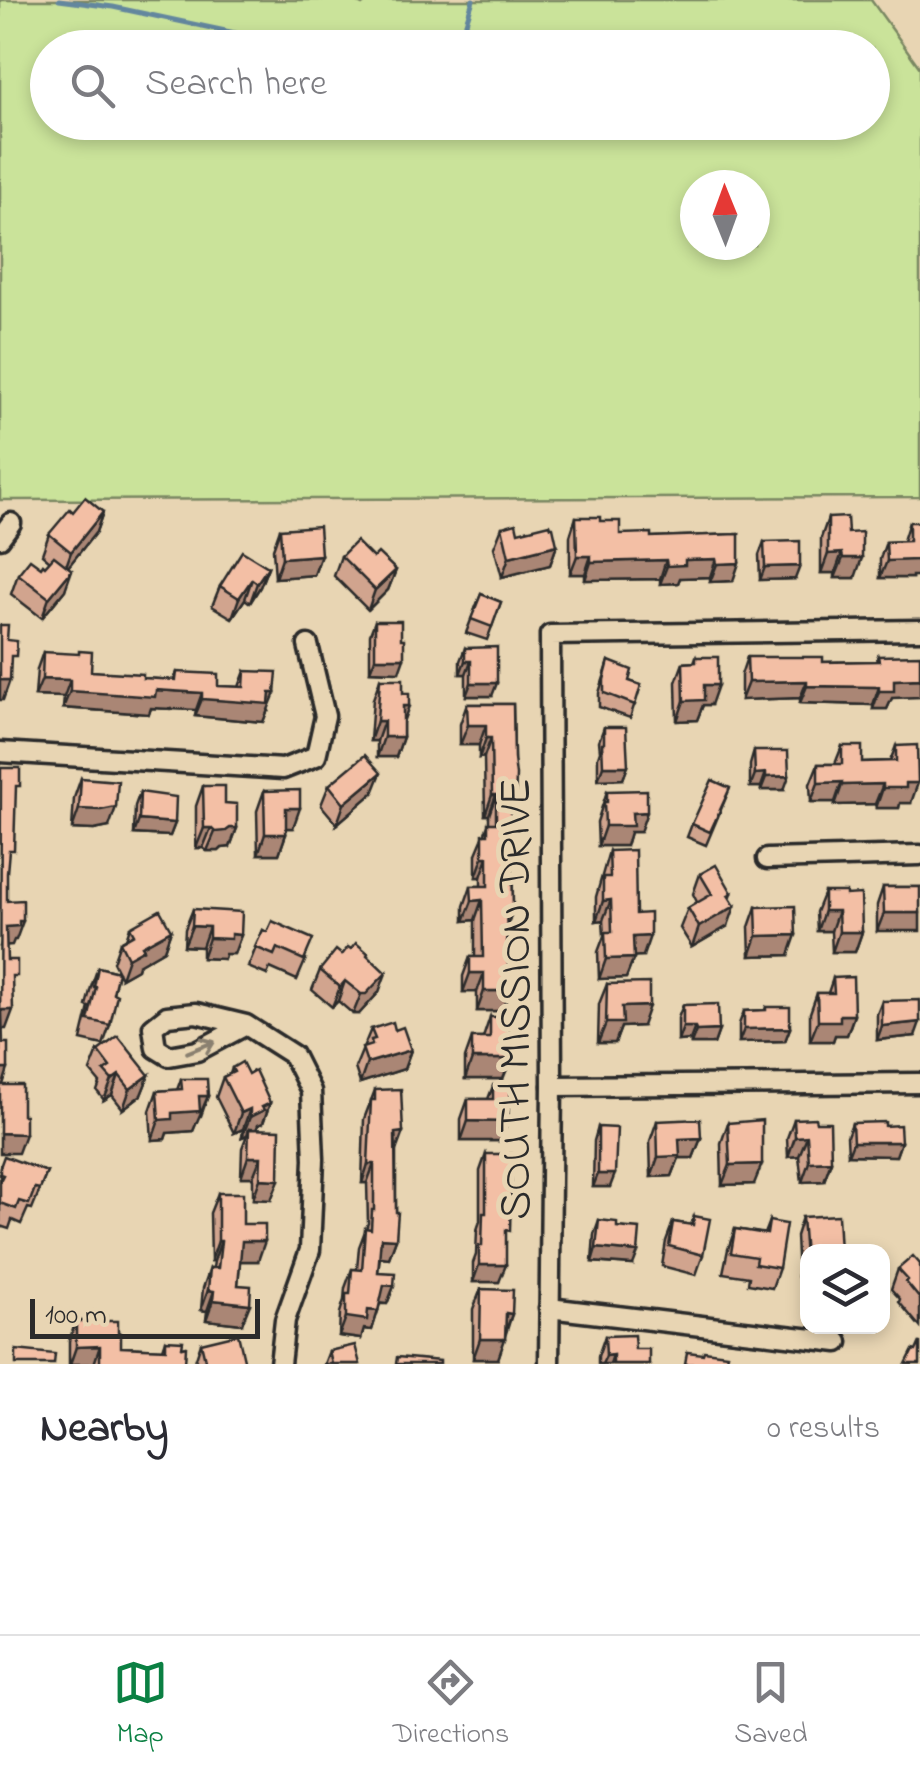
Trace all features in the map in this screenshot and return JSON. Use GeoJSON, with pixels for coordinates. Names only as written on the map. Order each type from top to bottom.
{"type":"FeatureCollection","features":[{"type":"Feature","properties":{"kind":"street","name":"SOUTH MISSION DRIVE"},"geometry":{"type":"LineString","coordinates":[[549,1364],[550,635],[920,630]]}},
{"type":"Feature","properties":{"kind":"street"},"geometry":{"type":"LineString","coordinates":[[0,752],[283,769],[316,756],[325,716],[308,645]]}},
{"type":"Feature","properties":{"kind":"street"},"geometry":{"type":"LineString","coordinates":[[767,859],[920,855]]}},
{"type":"Feature","properties":{"kind":"street"},"geometry":{"type":"LineString","coordinates":[[246,1025],[292,1055],[311,1091],[314,1159],[310,1250],[285,1320],[280,1364]]}},
{"type":"Feature","properties":{"kind":"street"},"geometry":{"type":"LineString","coordinates":[[552,1086],[920,1083]]}},
{"type":"Feature","properties":{"kind":"street"},"geometry":{"type":"LineString","coordinates":[[549,1308],[838,1342]]}},
{"type":"Feature","properties":{"kind":"green space"},"geometry":{"type":"Polygon","coordinates":[[[0,0],[352,0],[362,5],[368,0],[871,0],[920,68],[920,497],[0,500],[0,0]]]}},
{"type":"Feature","properties":{"kind":"building"},"geometry":{"type":"Polygon","coordinates":[[[85,497],[103,512],[71,552],[49,534],[85,497]]]}},
{"type":"Feature","properties":{"kind":"building"},"geometry":{"type":"Polygon","coordinates":[[[576,517],[620,521],[620,534],[739,534],[739,563],[717,564],[716,559],[685,560],[685,565],[667,566],[666,560],[591,562],[591,556],[577,556],[576,517]]]}},
{"type":"Feature","properties":{"kind":"building"},"geometry":{"type":"Polygon","coordinates":[[[847,517],[848,533],[862,532],[862,558],[828,554],[828,518],[847,517]]]}},
{"type":"Feature","properties":{"kind":"building"},"geometry":{"type":"Polygon","coordinates":[[[909,522],[920,522],[920,559],[887,561],[886,542],[909,541],[909,522]]]}},
{"type":"Feature","properties":{"kind":"building"},"geometry":{"type":"Polygon","coordinates":[[[516,523],[518,532],[550,524],[557,545],[509,557],[502,527],[516,523]]]}},
{"type":"Feature","properties":{"kind":"building"},"geometry":{"type":"Polygon","coordinates":[[[319,526],[321,555],[282,558],[280,529],[319,526]]]}},
{"type":"Feature","properties":{"kind":"building"},"geometry":{"type":"Polygon","coordinates":[[[356,541],[373,558],[378,553],[396,570],[375,590],[341,556],[356,541]]]}},
{"type":"Feature","properties":{"kind":"building"},"geometry":{"type":"Polygon","coordinates":[[[800,541],[800,566],[765,567],[764,542],[800,541]]]}},
{"type":"Feature","properties":{"kind":"building"},"geometry":{"type":"Polygon","coordinates":[[[242,551],[268,567],[257,583],[252,579],[239,598],[220,586],[242,551]]]}},
{"type":"Feature","properties":{"kind":"building"},"geometry":{"type":"Polygon","coordinates":[[[54,556],[72,570],[49,598],[18,574],[30,559],[41,567],[54,556]]]}},
{"type":"Feature","properties":{"kind":"building"},"geometry":{"type":"Polygon","coordinates":[[[481,594],[501,602],[492,627],[471,619],[481,594]]]}},
{"type":"Feature","properties":{"kind":"building"},"geometry":{"type":"Polygon","coordinates":[[[375,621],[401,621],[404,658],[375,658],[375,621]]]}},
{"type":"Feature","properties":{"kind":"building"},"geometry":{"type":"Polygon","coordinates":[[[0,625],[8,625],[7,640],[17,641],[16,656],[11,656],[10,680],[0,680],[0,625]]]}},
{"type":"Feature","properties":{"kind":"building"},"geometry":{"type":"Polygon","coordinates":[[[497,647],[497,683],[471,683],[471,661],[465,661],[465,648],[497,647]]]}},
{"type":"Feature","properties":{"kind":"building"},"geometry":{"type":"Polygon","coordinates":[[[43,652],[92,652],[91,671],[176,680],[177,672],[218,674],[218,686],[244,687],[245,671],[277,672],[275,693],[270,693],[269,704],[202,699],[202,693],[156,690],[155,697],[70,691],[70,680],[42,679],[43,652]]]}},
{"type":"Feature","properties":{"kind":"building"},"geometry":{"type":"Polygon","coordinates":[[[920,655],[920,679],[894,680],[894,691],[879,691],[879,687],[807,686],[807,681],[748,682],[747,657],[823,657],[823,662],[879,661],[878,656],[920,655]]]}},
{"type":"Feature","properties":{"kind":"building"},"geometry":{"type":"Polygon","coordinates":[[[696,657],[718,657],[718,685],[704,685],[704,700],[684,701],[683,663],[696,662],[696,657]]]}},
{"type":"Feature","properties":{"kind":"building"},"geometry":{"type":"Polygon","coordinates":[[[609,661],[632,670],[629,681],[641,685],[635,705],[604,693],[609,661]]]}},
{"type":"Feature","properties":{"kind":"building"},"geometry":{"type":"Polygon","coordinates":[[[380,679],[403,679],[403,693],[409,693],[409,706],[403,706],[403,737],[384,737],[384,721],[377,721],[380,679]]]}},
{"type":"Feature","properties":{"kind":"building"},"geometry":{"type":"Polygon","coordinates":[[[467,704],[513,704],[513,909],[506,909],[509,991],[484,991],[484,973],[470,973],[470,957],[483,957],[482,900],[472,901],[471,886],[488,886],[483,834],[488,834],[488,823],[496,823],[496,795],[492,795],[491,738],[486,738],[486,725],[468,725],[467,704]]]}},
{"type":"Feature","properties":{"kind":"building"},"geometry":{"type":"Polygon","coordinates":[[[604,727],[626,727],[628,766],[603,766],[604,727]]]}},
{"type":"Feature","properties":{"kind":"building"},"geometry":{"type":"Polygon","coordinates":[[[917,745],[918,783],[906,783],[906,788],[818,783],[818,764],[842,764],[842,746],[862,746],[862,762],[896,761],[896,746],[917,745]]]}},
{"type":"Feature","properties":{"kind":"building"},"geometry":{"type":"Polygon","coordinates":[[[754,751],[788,751],[789,776],[755,774],[754,751]]]}},
{"type":"Feature","properties":{"kind":"building"},"geometry":{"type":"Polygon","coordinates":[[[365,755],[381,773],[344,804],[329,785],[365,755]]]}},
{"type":"Feature","properties":{"kind":"building"},"geometry":{"type":"Polygon","coordinates":[[[1,768],[20,768],[7,901],[23,900],[23,921],[19,921],[19,926],[6,927],[7,960],[17,960],[17,976],[12,976],[13,1010],[2,1010],[8,1069],[0,1069],[1,768]]]}},
{"type":"Feature","properties":{"kind":"building"},"geometry":{"type":"Polygon","coordinates":[[[81,778],[118,781],[116,807],[79,809],[81,778]]]}},
{"type":"Feature","properties":{"kind":"building"},"geometry":{"type":"Polygon","coordinates":[[[712,780],[730,788],[710,832],[692,824],[712,780]]]}},
{"type":"Feature","properties":{"kind":"building"},"geometry":{"type":"Polygon","coordinates":[[[203,786],[225,786],[225,803],[237,804],[237,828],[215,832],[204,828],[203,786]]]}},
{"type":"Feature","properties":{"kind":"building"},"geometry":{"type":"Polygon","coordinates":[[[300,790],[300,808],[286,808],[286,834],[265,834],[264,791],[300,790]]]}},
{"type":"Feature","properties":{"kind":"building"},"geometry":{"type":"Polygon","coordinates":[[[647,790],[647,812],[632,813],[633,826],[605,826],[607,791],[647,790]]]}},
{"type":"Feature","properties":{"kind":"building"},"geometry":{"type":"Polygon","coordinates":[[[140,792],[176,797],[175,823],[139,820],[140,792]]]}},
{"type":"Feature","properties":{"kind":"building"},"geometry":{"type":"Polygon","coordinates":[[[635,850],[636,914],[650,913],[650,936],[633,937],[634,958],[606,959],[605,932],[612,932],[611,900],[603,901],[603,877],[610,877],[609,851],[635,850]]]}},
{"type":"Feature","properties":{"kind":"building"},"geometry":{"type":"Polygon","coordinates":[[[716,865],[735,906],[699,927],[688,908],[712,894],[700,874],[716,865]]]}},
{"type":"Feature","properties":{"kind":"building"},"geometry":{"type":"Polygon","coordinates":[[[883,887],[920,887],[920,913],[884,913],[883,887]]]}},
{"type":"Feature","properties":{"kind":"building"},"geometry":{"type":"Polygon","coordinates":[[[824,892],[861,894],[862,932],[839,932],[838,911],[824,911],[824,892]]]}},
{"type":"Feature","properties":{"kind":"building"},"geometry":{"type":"Polygon","coordinates":[[[795,906],[796,935],[757,936],[756,907],[795,906]]]}},
{"type":"Feature","properties":{"kind":"building"},"geometry":{"type":"Polygon","coordinates":[[[193,909],[242,912],[241,935],[231,934],[231,939],[209,938],[209,927],[192,926],[193,909]]]}},
{"type":"Feature","properties":{"kind":"building"},"geometry":{"type":"Polygon","coordinates":[[[160,910],[171,930],[128,958],[120,942],[134,934],[130,927],[160,910]]]}},
{"type":"Feature","properties":{"kind":"building"},"geometry":{"type":"Polygon","coordinates":[[[272,921],[313,939],[304,960],[277,948],[274,955],[255,947],[272,921]]]}},
{"type":"Feature","properties":{"kind":"building"},"geometry":{"type":"Polygon","coordinates":[[[356,943],[386,973],[366,994],[345,981],[340,987],[320,970],[336,950],[342,955],[356,943]]]}},
{"type":"Feature","properties":{"kind":"building"},"geometry":{"type":"Polygon","coordinates":[[[98,967],[118,972],[110,1025],[88,1020],[98,967]]]}},
{"type":"Feature","properties":{"kind":"building"},"geometry":{"type":"Polygon","coordinates":[[[853,977],[854,1015],[840,1015],[840,1021],[818,1021],[817,993],[834,993],[833,978],[853,977]]]}},
{"type":"Feature","properties":{"kind":"building"},"geometry":{"type":"Polygon","coordinates":[[[649,983],[649,1006],[622,1007],[623,1023],[606,1023],[607,984],[649,983]]]}},
{"type":"Feature","properties":{"kind":"building"},"geometry":{"type":"Polygon","coordinates":[[[920,1000],[920,1022],[882,1026],[882,1001],[920,1000]]]}},
{"type":"Feature","properties":{"kind":"building"},"geometry":{"type":"Polygon","coordinates":[[[718,1004],[719,1030],[683,1027],[683,1005],[718,1004]]]}},
{"type":"Feature","properties":{"kind":"building"},"geometry":{"type":"Polygon","coordinates":[[[790,1007],[790,1028],[744,1029],[744,1011],[790,1007]]]}},
{"type":"Feature","properties":{"kind":"building"},"geometry":{"type":"Polygon","coordinates":[[[490,1017],[508,1017],[511,1059],[472,1059],[472,1038],[490,1038],[490,1017]]]}},
{"type":"Feature","properties":{"kind":"building"},"geometry":{"type":"Polygon","coordinates":[[[393,1022],[395,1030],[403,1027],[411,1050],[367,1063],[362,1048],[372,1045],[371,1040],[375,1039],[371,1029],[393,1022]]]}},
{"type":"Feature","properties":{"kind":"building"},"geometry":{"type":"Polygon","coordinates":[[[118,1036],[149,1075],[130,1089],[119,1075],[112,1080],[104,1071],[110,1067],[98,1051],[118,1036]]]}},
{"type":"Feature","properties":{"kind":"building"},"geometry":{"type":"Polygon","coordinates":[[[242,1062],[248,1074],[255,1070],[270,1103],[250,1117],[250,1109],[241,1113],[223,1077],[242,1062]]]}},
{"type":"Feature","properties":{"kind":"building"},"geometry":{"type":"Polygon","coordinates":[[[181,1079],[207,1079],[208,1096],[199,1096],[200,1111],[172,1113],[172,1119],[159,1120],[157,1091],[182,1089],[181,1079]]]}},
{"type":"Feature","properties":{"kind":"building"},"geometry":{"type":"Polygon","coordinates":[[[0,1085],[22,1085],[25,1134],[0,1133],[0,1085]]]}},
{"type":"Feature","properties":{"kind":"building"},"geometry":{"type":"Polygon","coordinates":[[[493,1086],[510,1086],[508,1122],[468,1121],[468,1099],[493,1099],[493,1086]]]}},
{"type":"Feature","properties":{"kind":"building"},"geometry":{"type":"Polygon","coordinates":[[[401,1089],[403,1132],[395,1133],[396,1239],[381,1238],[378,1272],[395,1273],[394,1286],[384,1285],[378,1311],[368,1310],[367,1320],[346,1317],[352,1269],[362,1270],[365,1228],[371,1229],[374,1210],[374,1164],[368,1164],[371,1100],[375,1100],[375,1090],[401,1089]]]}},
{"type":"Feature","properties":{"kind":"building"},"geometry":{"type":"Polygon","coordinates":[[[815,1118],[816,1122],[830,1122],[831,1161],[809,1162],[807,1136],[795,1137],[794,1119],[815,1118]]]}},
{"type":"Feature","properties":{"kind":"building"},"geometry":{"type":"Polygon","coordinates":[[[700,1119],[701,1138],[679,1139],[680,1156],[658,1157],[657,1121],[700,1119]]]}},
{"type":"Feature","properties":{"kind":"building"},"geometry":{"type":"Polygon","coordinates":[[[762,1120],[762,1164],[730,1165],[728,1123],[762,1120]]]}},
{"type":"Feature","properties":{"kind":"building"},"geometry":{"type":"Polygon","coordinates":[[[885,1122],[885,1126],[900,1125],[901,1142],[853,1142],[852,1123],[885,1122]]]}},
{"type":"Feature","properties":{"kind":"building"},"geometry":{"type":"Polygon","coordinates":[[[598,1127],[617,1128],[615,1174],[598,1174],[598,1127]]]}},
{"type":"Feature","properties":{"kind":"building"},"geometry":{"type":"Polygon","coordinates":[[[249,1129],[280,1130],[279,1180],[260,1179],[261,1157],[248,1157],[249,1129]]]}},
{"type":"Feature","properties":{"kind":"building"},"geometry":{"type":"Polygon","coordinates":[[[486,1154],[512,1154],[506,1265],[479,1265],[486,1213],[486,1154]]]}},
{"type":"Feature","properties":{"kind":"building"},"geometry":{"type":"Polygon","coordinates":[[[4,1156],[47,1172],[29,1204],[19,1201],[16,1209],[0,1203],[0,1167],[4,1156]]]}},
{"type":"Feature","properties":{"kind":"building"},"geometry":{"type":"Polygon","coordinates":[[[218,1193],[243,1193],[243,1224],[265,1224],[265,1241],[242,1241],[238,1285],[251,1286],[250,1304],[213,1300],[214,1291],[208,1290],[210,1268],[218,1268],[221,1241],[218,1193]]]}},
{"type":"Feature","properties":{"kind":"building"},"geometry":{"type":"Polygon","coordinates":[[[838,1215],[840,1244],[804,1244],[802,1217],[838,1215]]]}},
{"type":"Feature","properties":{"kind":"building"},"geometry":{"type":"Polygon","coordinates":[[[694,1216],[710,1219],[703,1255],[669,1246],[673,1222],[693,1225],[694,1216]]]}},
{"type":"Feature","properties":{"kind":"building"},"geometry":{"type":"Polygon","coordinates":[[[599,1220],[640,1229],[638,1252],[596,1248],[599,1220]]]}},
{"type":"Feature","properties":{"kind":"building"},"geometry":{"type":"Polygon","coordinates":[[[769,1221],[786,1224],[779,1268],[755,1264],[756,1257],[731,1253],[735,1229],[767,1234],[769,1221]]]}},
{"type":"Feature","properties":{"kind":"building"},"geometry":{"type":"Polygon","coordinates":[[[913,1256],[920,1264],[920,1299],[898,1269],[913,1256]]]}},
{"type":"Feature","properties":{"kind":"building"},"geometry":{"type":"Polygon","coordinates":[[[481,1289],[513,1290],[512,1314],[506,1313],[505,1339],[480,1339],[481,1289]]]}},
{"type":"Feature","properties":{"kind":"building"},"geometry":{"type":"Polygon","coordinates":[[[86,1316],[106,1316],[106,1321],[118,1321],[121,1347],[166,1349],[166,1340],[183,1341],[185,1364],[100,1364],[100,1346],[76,1347],[76,1321],[86,1321],[86,1316]]]}},
{"type":"Feature","properties":{"kind":"building"},"geometry":{"type":"Polygon","coordinates":[[[238,1334],[245,1364],[206,1364],[201,1343],[238,1334]]]}},
{"type":"Feature","properties":{"kind":"building"},"geometry":{"type":"Polygon","coordinates":[[[634,1335],[635,1349],[649,1349],[649,1364],[613,1364],[613,1355],[606,1356],[605,1336],[634,1335]]]}},
{"type":"Feature","properties":{"kind":"building"},"geometry":{"type":"Polygon","coordinates":[[[920,1342],[920,1364],[906,1364],[913,1350],[920,1342]]]}},
{"type":"Feature","properties":{"kind":"building"},"geometry":{"type":"Polygon","coordinates":[[[355,1345],[360,1364],[332,1364],[329,1351],[355,1345]]]}},
{"type":"Feature","properties":{"kind":"building"},"geometry":{"type":"Polygon","coordinates":[[[16,1350],[55,1354],[54,1364],[16,1364],[16,1350]]]}},
{"type":"Feature","properties":{"kind":"building"},"geometry":{"type":"Polygon","coordinates":[[[704,1351],[746,1361],[685,1364],[687,1352],[704,1351]]]}},
{"type":"Feature","properties":{"kind":"building"},"geometry":{"type":"Polygon","coordinates":[[[397,1357],[440,1361],[440,1364],[396,1364],[397,1357]]]}},
{"type":"Feature","properties":{"kind":"waterway"},"geometry":{"type":"LineString","coordinates":[[59,0],[221,30]]}},
{"type":"Feature","properties":{"kind":"waterway"},"geometry":{"type":"LineString","coordinates":[[464,30],[473,0]]}}]}
